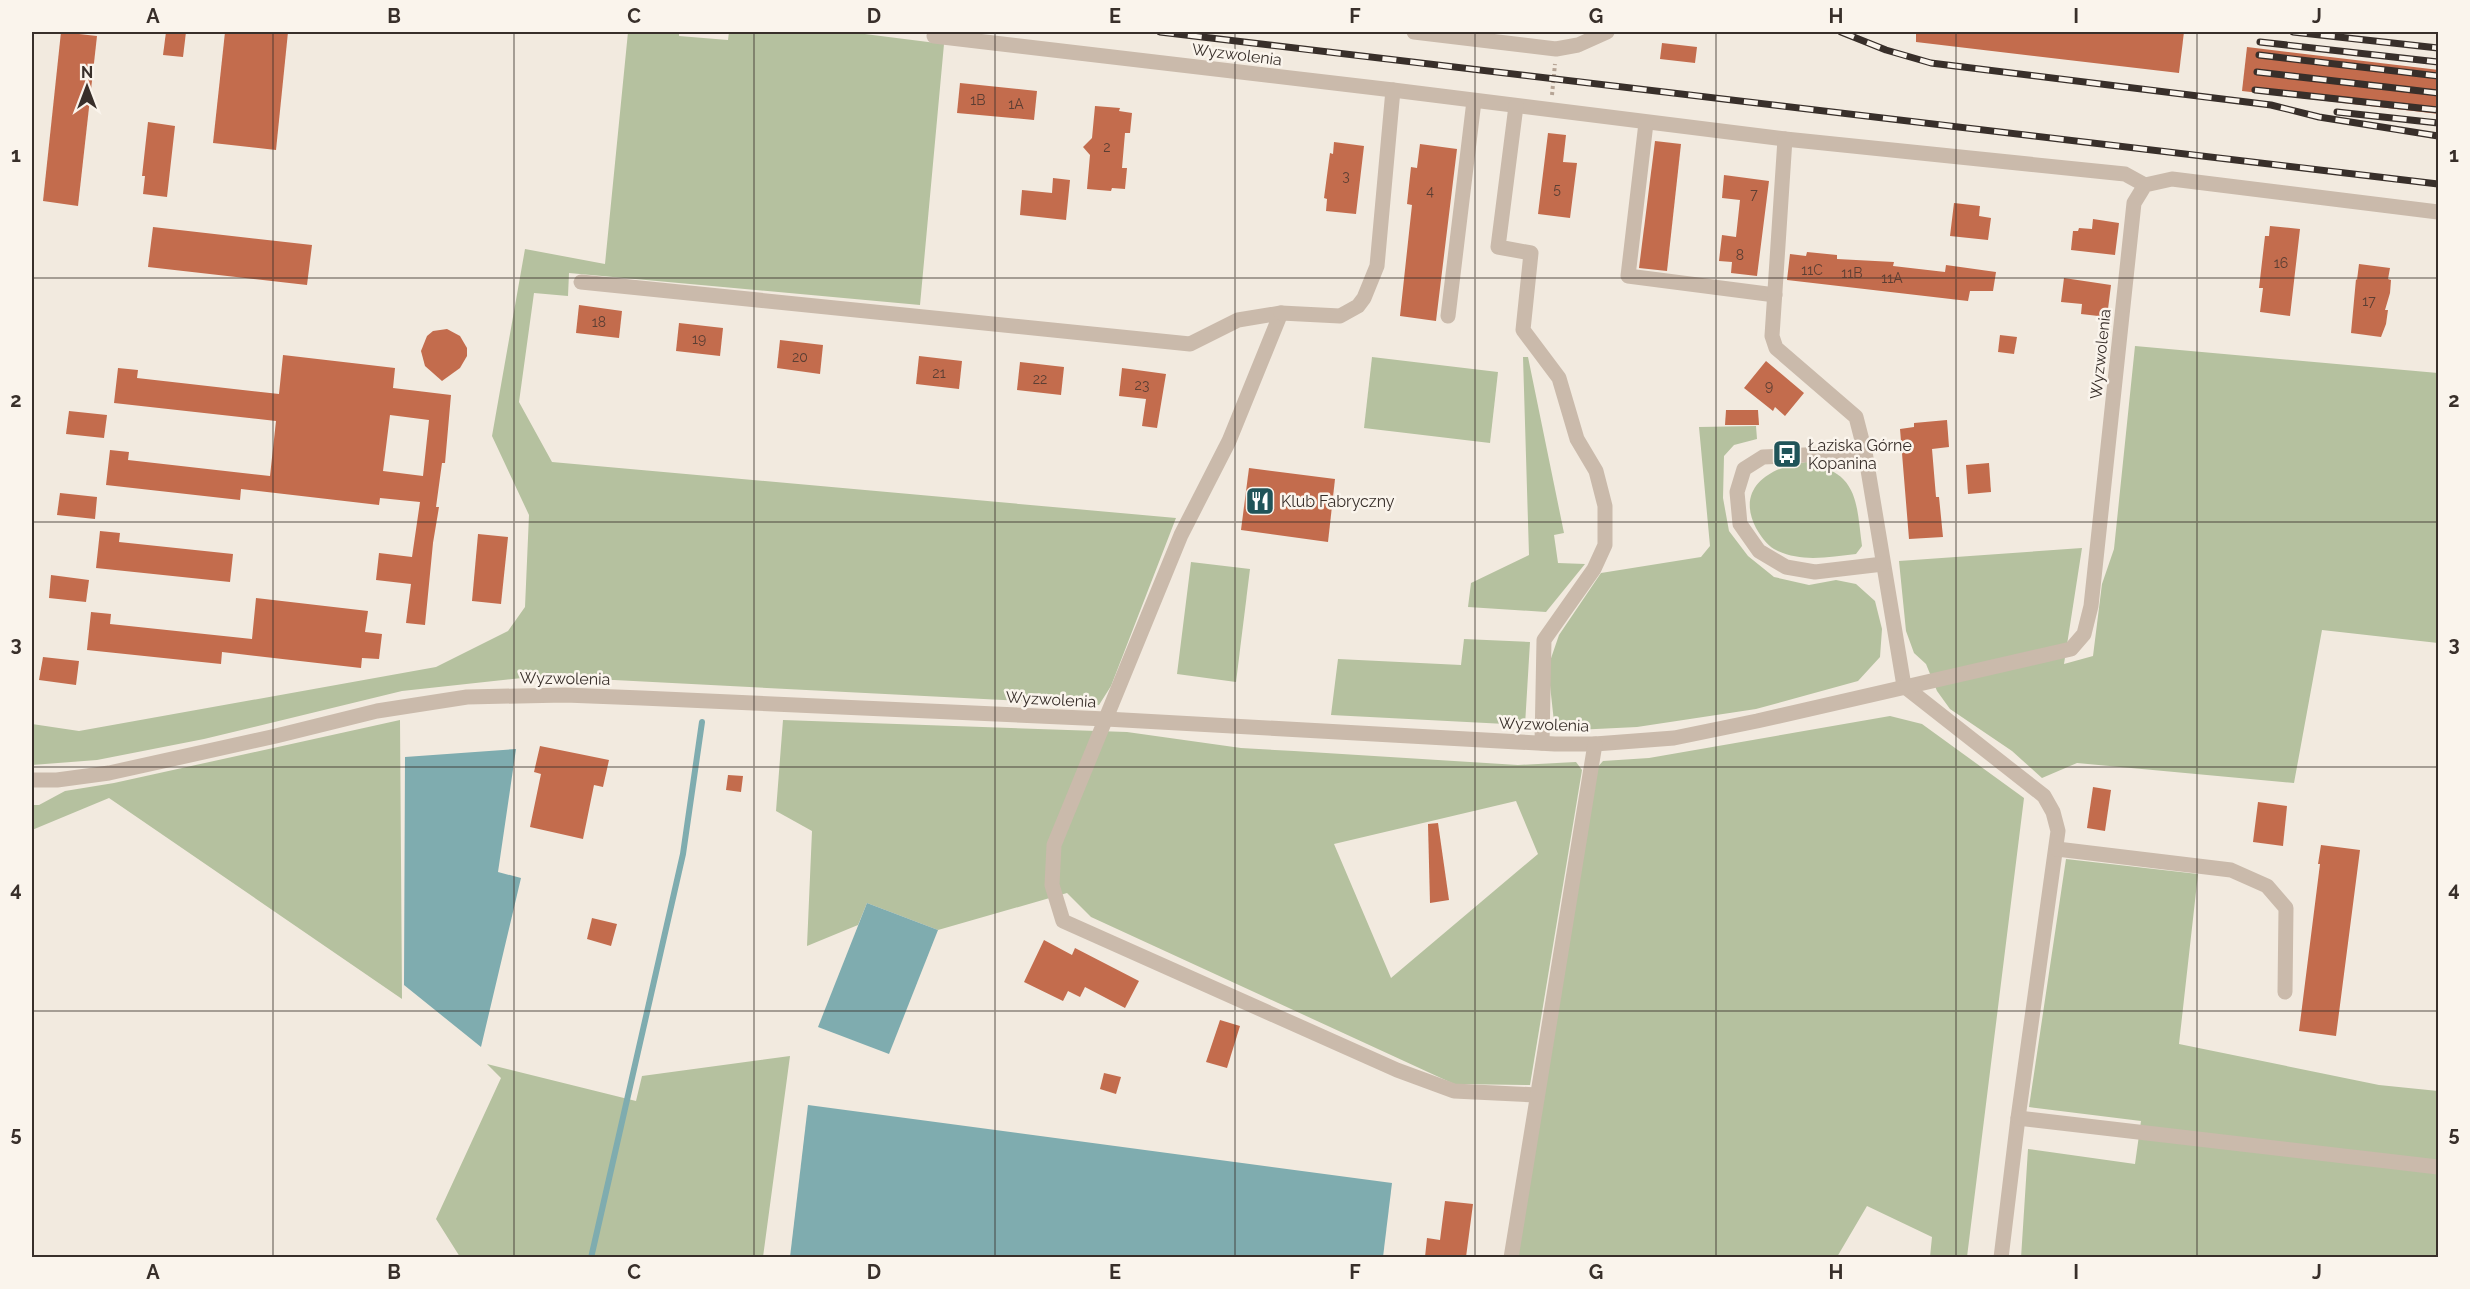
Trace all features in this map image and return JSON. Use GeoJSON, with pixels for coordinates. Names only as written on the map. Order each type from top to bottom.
{"type":"FeatureCollection","features":[{"type":"Feature","properties":{"kind":"street"},"geometry":{"type":"LineString","coordinates":[[1414,32],[1556,49],[1578,45],[1607,32]]}},
{"type":"Feature","properties":{"kind":"street","name":"Wyzwolenia"},"geometry":{"type":"LineString","coordinates":[[32,780],[57,780],[109,772],[276,736],[377,711],[467,697],[565,695],[1595,744],[1674,738],[1757,721],[2071,649],[2084,634],[2091,606],[2134,203],[2145,185],[2125,174],[1785,140],[1393,90],[934,36]]}},
{"type":"Feature","properties":{"kind":"street"},"geometry":{"type":"LineString","coordinates":[[581,282],[1190,344],[1238,320],[1281,313],[1340,316],[1358,306],[1364,298],[1377,266],[1393,90]]}},
{"type":"Feature","properties":{"kind":"street"},"geometry":{"type":"LineString","coordinates":[[1448,316],[1474,101]]}},
{"type":"Feature","properties":{"kind":"street"},"geometry":{"type":"LineString","coordinates":[[1516,106],[1498,247],[1531,253],[1523,330],[1559,378],[1577,439],[1596,471],[1605,506],[1605,545],[1594,569],[1544,640],[1542,743]]}},
{"type":"Feature","properties":{"kind":"street"},"geometry":{"type":"LineString","coordinates":[[1646,123],[1628,276],[1775,295]]}},
{"type":"Feature","properties":{"kind":"street"},"geometry":{"type":"LineString","coordinates":[[1785,140],[1772,336],[1776,348],[1856,417],[1865,452],[1904,686],[2044,796],[2053,812],[2058,831],[2001,1257]]}},
{"type":"Feature","properties":{"kind":"street"},"geometry":{"type":"LineString","coordinates":[[2145,185],[2172,179],[2439,212]]}},
{"type":"Feature","properties":{"kind":"street","name":"Wyzwolenia"},"geometry":{"type":"LineString","coordinates":[[1106,719],[1181,535],[1229,441],[1281,313]]}},
{"type":"Feature","properties":{"kind":"street"},"geometry":{"type":"LineString","coordinates":[[1865,452],[1763,457],[1744,469],[1737,492],[1740,525],[1759,551],[1786,567],[1815,572],[1883,564]]}},
{"type":"Feature","properties":{"kind":"street"},"geometry":{"type":"LineString","coordinates":[[1106,719],[1054,845],[1052,885],[1063,921],[1397,1070],[1454,1091],[1537,1095]]}},
{"type":"Feature","properties":{"kind":"street"},"geometry":{"type":"LineString","coordinates":[[1511,1257],[1595,744]]}},
{"type":"Feature","properties":{"kind":"street"},"geometry":{"type":"LineString","coordinates":[[2057,849],[2231,870],[2267,886],[2286,908],[2284,992]]}},
{"type":"Feature","properties":{"kind":"street"},"geometry":{"type":"LineString","coordinates":[[2018,1118],[2439,1167]]}},
{"type":"Feature","properties":{"kind":"path"},"geometry":{"type":"LineString","coordinates":[[1550,111],[1556,49]]}},
{"type":"Feature","properties":{"kind":"green space"},"geometry":{"type":"Polygon","coordinates":[[[628,32],[679,32],[679,36],[728,40],[729,32],[849,32],[944,44],[920,305],[569,273],[568,296],[534,293],[519,402],[552,462],[1176,518],[1111,686],[1099,705],[614,680],[522,678],[402,691],[204,739],[97,760],[32,765],[32,724],[79,731],[436,667],[508,631],[525,607],[529,515],[492,436],[525,249],[605,264],[628,32]]]}},
{"type":"Feature","properties":{"kind":"green space"},"geometry":{"type":"Polygon","coordinates":[[[2135,346],[2438,373],[2438,643],[2322,630],[2294,783],[2077,763],[2042,778],[2012,751],[1950,709],[1937,691],[1926,664],[1914,653],[1906,631],[1899,561],[2082,548],[2064,664],[2093,656],[2102,584],[2114,549],[2135,346]]]}},
{"type":"Feature","properties":{"kind":"green space"},"geometry":{"type":"Polygon","coordinates":[[[1372,357],[1498,372],[1490,443],[1364,428],[1372,357]]]}},
{"type":"Feature","properties":{"kind":"green space"},"geometry":{"type":"Polygon","coordinates":[[[1523,357],[1528,357],[1564,533],[1554,535],[1558,563],[1585,564],[1546,612],[1468,607],[1471,583],[1529,555],[1523,357]]]}},
{"type":"Feature","properties":{"kind":"green space"},"geometry":{"type":"Polygon","coordinates":[[[1756,426],[1757,439],[1734,445],[1724,456],[1723,498],[1729,531],[1748,556],[1774,577],[1809,585],[1836,580],[1856,584],[1875,601],[1882,629],[1880,657],[1858,681],[1756,709],[1637,727],[1555,731],[1548,667],[1559,635],[1601,573],[1701,557],[1710,546],[1699,427],[1756,426]]]}},
{"type":"Feature","properties":{"kind":"green space"},"geometry":{"type":"Polygon","coordinates":[[[1806,462],[1836,473],[1852,491],[1862,546],[1856,554],[1814,558],[1794,556],[1771,547],[1756,528],[1751,514],[1750,501],[1753,490],[1769,474],[1806,462]]]}},
{"type":"Feature","properties":{"kind":"green space"},"geometry":{"type":"Polygon","coordinates":[[[1191,562],[1250,569],[1236,682],[1177,674],[1191,562]]]}},
{"type":"Feature","properties":{"kind":"green space"},"geometry":{"type":"Polygon","coordinates":[[[1464,639],[1530,642],[1525,725],[1331,715],[1338,659],[1461,665],[1464,639]]]}},
{"type":"Feature","properties":{"kind":"green space"},"geometry":{"type":"Polygon","coordinates":[[[1890,716],[1922,724],[2024,798],[1967,1257],[1930,1257],[1932,1237],[1867,1206],[1837,1257],[1517,1258],[1595,770],[1603,761],[1649,758],[1890,716]]]}},
{"type":"Feature","properties":{"kind":"green space"},"geometry":{"type":"Polygon","coordinates":[[[400,720],[402,999],[109,798],[32,830],[32,805],[39,805],[65,791],[114,783],[400,720]]]}},
{"type":"Feature","properties":{"kind":"green space"},"geometry":{"type":"Polygon","coordinates":[[[783,720],[1127,732],[1241,748],[1518,765],[1576,762],[1582,770],[1530,1085],[1454,1084],[1091,917],[1067,893],[938,930],[867,903],[858,925],[807,946],[812,831],[776,811],[783,720]],[[1516,801],[1334,844],[1391,978],[1538,854],[1516,801]]]}},
{"type":"Feature","properties":{"kind":"green space"},"geometry":{"type":"Polygon","coordinates":[[[2066,859],[2198,874],[2179,1044],[2379,1085],[2438,1091],[2438,1257],[2021,1258],[2028,1149],[2135,1164],[2141,1121],[2029,1107],[2066,859]]]}},
{"type":"Feature","properties":{"kind":"green space"},"geometry":{"type":"Polygon","coordinates":[[[790,1056],[763,1257],[460,1257],[436,1219],[501,1078],[487,1064],[636,1101],[642,1076],[790,1056]]]}},
{"type":"Feature","properties":{"kind":"water"},"geometry":{"type":"Polygon","coordinates":[[[516,749],[498,872],[521,878],[481,1047],[404,985],[405,757],[516,749]]]}},
{"type":"Feature","properties":{"kind":"water"},"geometry":{"type":"Polygon","coordinates":[[[867,903],[938,930],[889,1054],[818,1027],[867,903]]]}},
{"type":"Feature","properties":{"kind":"water"},"geometry":{"type":"Polygon","coordinates":[[[808,1105],[1392,1183],[1383,1257],[790,1257],[808,1105]]]}},
{"type":"Feature","properties":{"kind":"building"},"geometry":{"type":"Polygon","coordinates":[[[61,32],[97,36],[78,206],[43,201],[61,32]]]}},
{"type":"Feature","properties":{"kind":"building"},"geometry":{"type":"Polygon","coordinates":[[[166,32],[186,32],[183,57],[163,55],[166,32]]]}},
{"type":"Feature","properties":{"kind":"building"},"geometry":{"type":"Polygon","coordinates":[[[225,32],[288,32],[276,150],[213,143],[225,32]]]}},
{"type":"Feature","properties":{"kind":"building"},"geometry":{"type":"Polygon","coordinates":[[[1916,32],[2184,32],[2179,73],[1916,42],[1916,32]]]}},
{"type":"Feature","properties":{"kind":"building"},"geometry":{"type":"Polygon","coordinates":[[[1662,43],[1697,47],[1695,63],[1660,59],[1662,43]]]}},
{"type":"Feature","properties":{"kind":"building"},"geometry":{"type":"Polygon","coordinates":[[[2247,47],[2439,70],[2439,114],[2242,91],[2247,47]]]}},
{"type":"Feature","properties":{"kind":"building"},"geometry":{"type":"Polygon","coordinates":[[[960,83],[1037,91],[1034,120],[957,113],[960,83]]]}},
{"type":"Feature","properties":{"kind":"building"},"geometry":{"type":"Polygon","coordinates":[[[1095,106],[1120,108],[1119,111],[1132,113],[1130,133],[1125,133],[1122,168],[1127,168],[1125,189],[1112,188],[1111,191],[1087,189],[1090,155],[1083,147],[1092,138],[1095,106]]]}},
{"type":"Feature","properties":{"kind":"building"},"geometry":{"type":"Polygon","coordinates":[[[148,122],[175,126],[167,197],[143,194],[145,176],[142,176],[148,122]]]}},
{"type":"Feature","properties":{"kind":"building"},"geometry":{"type":"Polygon","coordinates":[[[1548,133],[1566,135],[1563,162],[1577,163],[1570,218],[1538,214],[1548,133]]]}},
{"type":"Feature","properties":{"kind":"building"},"geometry":{"type":"Polygon","coordinates":[[[1655,141],[1681,144],[1667,271],[1639,268],[1655,141]]]}},
{"type":"Feature","properties":{"kind":"building"},"geometry":{"type":"Polygon","coordinates":[[[1334,142],[1364,146],[1356,214],[1326,211],[1327,199],[1324,198],[1330,153],[1333,154],[1334,142]]]}},
{"type":"Feature","properties":{"kind":"building"},"geometry":{"type":"Polygon","coordinates":[[[1420,144],[1457,149],[1436,321],[1400,316],[1412,205],[1407,204],[1411,167],[1417,168],[1420,144]]]}},
{"type":"Feature","properties":{"kind":"building"},"geometry":{"type":"Polygon","coordinates":[[[1724,175],[1769,181],[1757,276],[1731,273],[1732,262],[1719,261],[1722,235],[1736,237],[1740,200],[1722,198],[1724,175]]]}},
{"type":"Feature","properties":{"kind":"building"},"geometry":{"type":"Polygon","coordinates":[[[1053,178],[1070,180],[1066,220],[1020,215],[1022,190],[1052,193],[1053,178]]]}},
{"type":"Feature","properties":{"kind":"building"},"geometry":{"type":"Polygon","coordinates":[[[1954,203],[1980,206],[1979,216],[1991,218],[1988,240],[1950,236],[1954,203]]]}},
{"type":"Feature","properties":{"kind":"building"},"geometry":{"type":"Polygon","coordinates":[[[2093,219],[2119,223],[2115,255],[2071,250],[2073,231],[2078,231],[2079,228],[2092,229],[2093,219]]]}},
{"type":"Feature","properties":{"kind":"building"},"geometry":{"type":"Polygon","coordinates":[[[2270,226],[2300,229],[2290,316],[2260,312],[2263,288],[2259,288],[2265,236],[2269,236],[2270,226]]]}},
{"type":"Feature","properties":{"kind":"building"},"geometry":{"type":"Polygon","coordinates":[[[153,227],[312,245],[307,285],[148,267],[153,227]]]}},
{"type":"Feature","properties":{"kind":"building"},"geometry":{"type":"Polygon","coordinates":[[[1807,252],[1837,255],[1837,259],[1894,262],[1893,266],[1945,272],[1946,265],[1996,272],[1993,291],[1970,291],[1968,301],[1787,280],[1790,254],[1806,256],[1807,252]]]}},
{"type":"Feature","properties":{"kind":"building"},"geometry":{"type":"Polygon","coordinates":[[[2359,264],[2390,268],[2388,279],[2391,280],[2390,293],[2385,310],[2388,310],[2381,337],[2351,333],[2359,264]]]}},
{"type":"Feature","properties":{"kind":"building"},"geometry":{"type":"Polygon","coordinates":[[[2064,278],[2111,285],[2107,317],[2081,314],[2082,304],[2061,302],[2064,278]]]}},
{"type":"Feature","properties":{"kind":"building"},"geometry":{"type":"Polygon","coordinates":[[[579,305],[622,311],[619,338],[576,333],[579,305]]]}},
{"type":"Feature","properties":{"kind":"building"},"geometry":{"type":"Polygon","coordinates":[[[679,323],[723,328],[720,356],[676,351],[679,323]]]}},
{"type":"Feature","properties":{"kind":"building"},"geometry":{"type":"Polygon","coordinates":[[[447,329],[460,336],[467,348],[467,356],[460,368],[442,381],[425,366],[421,351],[427,336],[433,331],[447,329]]]}},
{"type":"Feature","properties":{"kind":"building"},"geometry":{"type":"Polygon","coordinates":[[[2000,335],[2017,337],[2014,354],[1998,352],[2000,335]]]}},
{"type":"Feature","properties":{"kind":"building"},"geometry":{"type":"Polygon","coordinates":[[[780,340],[823,345],[820,374],[777,368],[780,340]]]}},
{"type":"Feature","properties":{"kind":"building"},"geometry":{"type":"Polygon","coordinates":[[[283,355],[395,368],[393,388],[451,395],[445,463],[442,463],[436,507],[439,507],[425,625],[406,623],[411,584],[376,580],[379,553],[412,557],[420,502],[380,498],[379,505],[241,489],[240,500],[106,485],[110,450],[129,452],[128,460],[270,476],[276,421],[114,403],[118,368],[138,370],[137,378],[279,394],[283,355]],[[390,415],[383,471],[423,476],[429,420],[390,415]]]}},
{"type":"Feature","properties":{"kind":"building"},"geometry":{"type":"Polygon","coordinates":[[[919,356],[962,361],[959,389],[916,384],[919,356]]]}},
{"type":"Feature","properties":{"kind":"building"},"geometry":{"type":"Polygon","coordinates":[[[1766,361],[1804,393],[1785,416],[1775,407],[1773,411],[1744,388],[1766,361]]]}},
{"type":"Feature","properties":{"kind":"building"},"geometry":{"type":"Polygon","coordinates":[[[1020,362],[1064,367],[1061,395],[1017,390],[1020,362]]]}},
{"type":"Feature","properties":{"kind":"building"},"geometry":{"type":"Polygon","coordinates":[[[1122,368],[1166,374],[1157,428],[1142,426],[1146,399],[1119,396],[1122,368]]]}},
{"type":"Feature","properties":{"kind":"building"},"geometry":{"type":"Polygon","coordinates":[[[1726,410],[1758,410],[1759,425],[1725,425],[1726,410]]]}},
{"type":"Feature","properties":{"kind":"building"},"geometry":{"type":"Polygon","coordinates":[[[69,411],[107,415],[104,438],[66,434],[69,411]]]}},
{"type":"Feature","properties":{"kind":"building"},"geometry":{"type":"Polygon","coordinates":[[[1947,420],[1949,447],[1932,449],[1936,497],[1939,497],[1943,537],[1909,539],[1900,429],[1914,427],[1914,423],[1947,420]]]}},
{"type":"Feature","properties":{"kind":"building"},"geometry":{"type":"Polygon","coordinates":[[[1989,463],[1991,492],[1968,494],[1966,465],[1989,463]]]}},
{"type":"Feature","properties":{"kind":"building"},"geometry":{"type":"Polygon","coordinates":[[[1249,468],[1335,479],[1328,542],[1241,530],[1249,468]]]}},
{"type":"Feature","properties":{"kind":"building"},"geometry":{"type":"Polygon","coordinates":[[[60,493],[97,497],[95,519],[57,515],[60,493]]]}},
{"type":"Feature","properties":{"kind":"building"},"geometry":{"type":"Polygon","coordinates":[[[100,531],[120,533],[119,542],[233,554],[230,582],[96,568],[100,531]]]}},
{"type":"Feature","properties":{"kind":"building"},"geometry":{"type":"Polygon","coordinates":[[[478,534],[508,537],[501,604],[472,601],[478,534]]]}},
{"type":"Feature","properties":{"kind":"building"},"geometry":{"type":"Polygon","coordinates":[[[51,575],[89,580],[86,602],[49,598],[51,575]]]}},
{"type":"Feature","properties":{"kind":"building"},"geometry":{"type":"Polygon","coordinates":[[[256,598],[368,611],[365,632],[382,634],[379,659],[362,658],[361,668],[222,652],[221,664],[87,650],[91,612],[111,614],[110,624],[252,639],[256,598]]]}},
{"type":"Feature","properties":{"kind":"building"},"geometry":{"type":"Polygon","coordinates":[[[43,657],[79,661],[76,685],[39,680],[43,657]]]}},
{"type":"Feature","properties":{"kind":"building"},"geometry":{"type":"Polygon","coordinates":[[[540,746],[609,760],[603,787],[594,785],[583,839],[530,827],[541,774],[534,772],[540,746]]]}},
{"type":"Feature","properties":{"kind":"building"},"geometry":{"type":"Polygon","coordinates":[[[728,775],[743,776],[741,792],[726,790],[728,775]]]}},
{"type":"Feature","properties":{"kind":"building"},"geometry":{"type":"Polygon","coordinates":[[[2093,787],[2111,790],[2105,831],[2087,828],[2093,787]]]}},
{"type":"Feature","properties":{"kind":"building"},"geometry":{"type":"Polygon","coordinates":[[[2258,802],[2287,806],[2283,846],[2253,842],[2258,802]]]}},
{"type":"Feature","properties":{"kind":"building"},"geometry":{"type":"Polygon","coordinates":[[[1438,823],[1449,900],[1430,903],[1428,824],[1438,823]]]}},
{"type":"Feature","properties":{"kind":"building"},"geometry":{"type":"Polygon","coordinates":[[[2321,845],[2360,850],[2336,1036],[2299,1031],[2321,845]]]}},
{"type":"Feature","properties":{"kind":"building"},"geometry":{"type":"Polygon","coordinates":[[[592,918],[617,924],[611,946],[587,939],[592,918]]]}},
{"type":"Feature","properties":{"kind":"building"},"geometry":{"type":"Polygon","coordinates":[[[1044,940],[1072,955],[1075,948],[1139,981],[1125,1008],[1085,987],[1080,997],[1068,991],[1063,1001],[1024,982],[1044,940]]]}},
{"type":"Feature","properties":{"kind":"building"},"geometry":{"type":"Polygon","coordinates":[[[1220,1020],[1240,1026],[1227,1068],[1206,1062],[1220,1020]]]}},
{"type":"Feature","properties":{"kind":"building"},"geometry":{"type":"Polygon","coordinates":[[[1104,1073],[1121,1077],[1116,1094],[1100,1089],[1104,1073]]]}},
{"type":"Feature","properties":{"kind":"building"},"geometry":{"type":"Polygon","coordinates":[[[1445,1201],[1473,1204],[1466,1257],[1425,1257],[1427,1238],[1440,1240],[1445,1201]]]}},
{"type":"Feature","properties":{"kind":"waterway"},"geometry":{"type":"LineString","coordinates":[[591,1258],[683,854],[702,722]]}},
{"type":"Feature","properties":{"kind":"railway"},"geometry":{"type":"LineString","coordinates":[[1160,32],[2438,184]]}},
{"type":"Feature","properties":{"kind":"railway"},"geometry":{"type":"LineString","coordinates":[[1841,32],[1886,50],[1931,63],[2271,105],[2319,117],[2438,136]]}},
{"type":"Feature","properties":{"kind":"railway"},"geometry":{"type":"LineString","coordinates":[[2293,32],[2438,48]]}},
{"type":"Feature","properties":{"kind":"railway"},"geometry":{"type":"LineString","coordinates":[[2260,42],[2438,62]]}},
{"type":"Feature","properties":{"kind":"railway"},"geometry":{"type":"LineString","coordinates":[[2259,55],[2438,76]]}},
{"type":"Feature","properties":{"kind":"railway"},"geometry":{"type":"LineString","coordinates":[[2257,72],[2438,93]]}},
{"type":"Feature","properties":{"kind":"railway"},"geometry":{"type":"LineString","coordinates":[[2255,90],[2438,110]]}},
{"type":"Feature","properties":{"kind":"railway"},"geometry":{"type":"LineString","coordinates":[[2337,112],[2438,123]]}},
{"type":"Feature","properties":{"kind":"place","name":"Łaziska Górne Kopanina"},"geometry":{"type":"Point","coordinates":[1787,454]}},
{"type":"Feature","properties":{"kind":"place","name":"Klub Fabryczny"},"geometry":{"type":"Point","coordinates":[1260,501]}}]}
